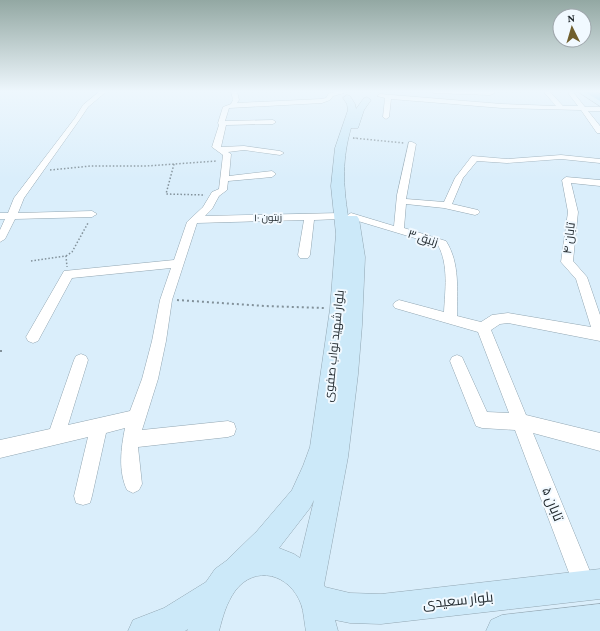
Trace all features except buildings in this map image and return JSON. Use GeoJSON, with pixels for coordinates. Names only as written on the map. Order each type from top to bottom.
{"type":"FeatureCollection","features":[{"type":"Feature","properties":{"kind":"main road","name":"بلوار شهید نواب صفوی"},"geometry":{"type":"LineString","coordinates":[[312,593],[336,457],[348,374],[353,325],[357,257],[337,186],[340,148],[349,120]]}},
{"type":"Feature","properties":{"kind":"main road","name":"بلوار شهید نواب صفوی"},"geometry":{"type":"LineString","coordinates":[[216,593],[226,580],[267,541],[301,499],[314,471],[322,448],[339,309],[347,225],[348,186],[352,138],[357,120]]}},
{"type":"Feature","properties":{"kind":"main road"},"geometry":{"type":"LineString","coordinates":[[237,569],[250,562],[262,559],[276,560],[288,565],[299,573],[312,593],[321,618],[322,631]]}},
{"type":"Feature","properties":{"kind":"main road","name":"بلوار سعیدی"},"geometry":{"type":"LineString","coordinates":[[312,593],[350,608],[381,609],[593,585]]}},
{"type":"Feature","properties":{"kind":"main road"},"geometry":{"type":"LineString","coordinates":[[144,631],[172,621],[216,593]]}},
{"type":"Feature","properties":{"kind":"main road"},"geometry":{"type":"LineString","coordinates":[[203,631],[208,610],[216,593]]}},
{"type":"Feature","properties":{"kind":"main road"},"geometry":{"type":"LineString","coordinates":[[502,631],[541,629],[600,620]]}},
{"type":"Feature","properties":{"kind":"street"},"geometry":{"type":"LineString","coordinates":[[0,239],[12,216],[19,198],[76,120]]}},
{"type":"Feature","properties":{"kind":"street"},"geometry":{"type":"LineString","coordinates":[[592,120],[600,129]]}},
{"type":"Feature","properties":{"kind":"street"},"geometry":{"type":"LineString","coordinates":[[224,156],[216,147],[223,125],[222,123],[273,122]]}},
{"type":"Feature","properties":{"kind":"street"},"geometry":{"type":"LineString","coordinates":[[399,230],[402,201],[412,144]]}},
{"type":"Feature","properties":{"kind":"street"},"geometry":{"type":"LineString","coordinates":[[134,484],[129,449],[136,418],[150,379],[160,341],[166,300],[188,231],[192,222],[207,209],[214,195],[222,190],[225,179],[224,156],[229,148],[249,147],[280,153]]}},
{"type":"Feature","properties":{"kind":"street"},"geometry":{"type":"LineString","coordinates":[[448,206],[459,178],[475,158],[506,161],[562,157],[600,161]]}},
{"type":"Feature","properties":{"kind":"street"},"geometry":{"type":"LineString","coordinates":[[225,179],[272,174]]}},
{"type":"Feature","properties":{"kind":"street","name":"تابان ۴"},"geometry":{"type":"LineString","coordinates":[[599,329],[582,277],[566,262],[573,212],[566,180],[600,183]]}},
{"type":"Feature","properties":{"kind":"street"},"geometry":{"type":"LineString","coordinates":[[402,201],[448,206],[475,212]]}},
{"type":"Feature","properties":{"kind":"street"},"geometry":{"type":"LineString","coordinates":[[0,216],[92,214]]}},
{"type":"Feature","properties":{"kind":"street"},"geometry":{"type":"LineString","coordinates":[[304,255],[309,216]]}},
{"type":"Feature","properties":{"kind":"street","name":"زیتون ۱۰"},"geometry":{"type":"LineString","coordinates":[[196,219],[309,216],[347,225]]}},
{"type":"Feature","properties":{"kind":"street","name":"زنبق ۳"},"geometry":{"type":"LineString","coordinates":[[347,225],[399,230],[442,243],[447,249],[450,262],[451,320]]}},
{"type":"Feature","properties":{"kind":"street"},"geometry":{"type":"LineString","coordinates":[[33,337],[68,274],[177,264]]}},
{"type":"Feature","properties":{"kind":"street"},"geometry":{"type":"LineString","coordinates":[[399,305],[483,328],[497,319],[508,318],[599,329]]}},
{"type":"Feature","properties":{"kind":"street","name":"تابان ۵"},"geometry":{"type":"LineString","coordinates":[[483,328],[520,422],[593,585]]}},
{"type":"Feature","properties":{"kind":"street"},"geometry":{"type":"LineString","coordinates":[[56,436],[81,360]]}},
{"type":"Feature","properties":{"kind":"street"},"geometry":{"type":"LineString","coordinates":[[458,361],[482,420],[520,422],[600,442]]}},
{"type":"Feature","properties":{"kind":"street"},"geometry":{"type":"LineString","coordinates":[[0,449],[136,418]]}},
{"type":"Feature","properties":{"kind":"street"},"geometry":{"type":"LineString","coordinates":[[84,496],[99,427]]}},
{"type":"Feature","properties":{"kind":"street"},"geometry":{"type":"LineString","coordinates":[[132,439],[228,429]]}},
{"type":"Feature","properties":{"kind":"path"},"geometry":{"type":"LineString","coordinates":[[352,138],[412,144]]}},
{"type":"Feature","properties":{"kind":"path"},"geometry":{"type":"LineString","coordinates":[[38,171],[91,166],[174,164],[224,156]]}},
{"type":"Feature","properties":{"kind":"path"},"geometry":{"type":"LineString","coordinates":[[174,164],[166,194],[214,195]]}},
{"type":"Feature","properties":{"kind":"path"},"geometry":{"type":"LineString","coordinates":[[31,261],[66,256],[72,252],[92,214]]}},
{"type":"Feature","properties":{"kind":"path"},"geometry":{"type":"LineString","coordinates":[[66,256],[68,274]]}},
{"type":"Feature","properties":{"kind":"path"},"geometry":{"type":"LineString","coordinates":[[166,300],[339,309]]}}]}
